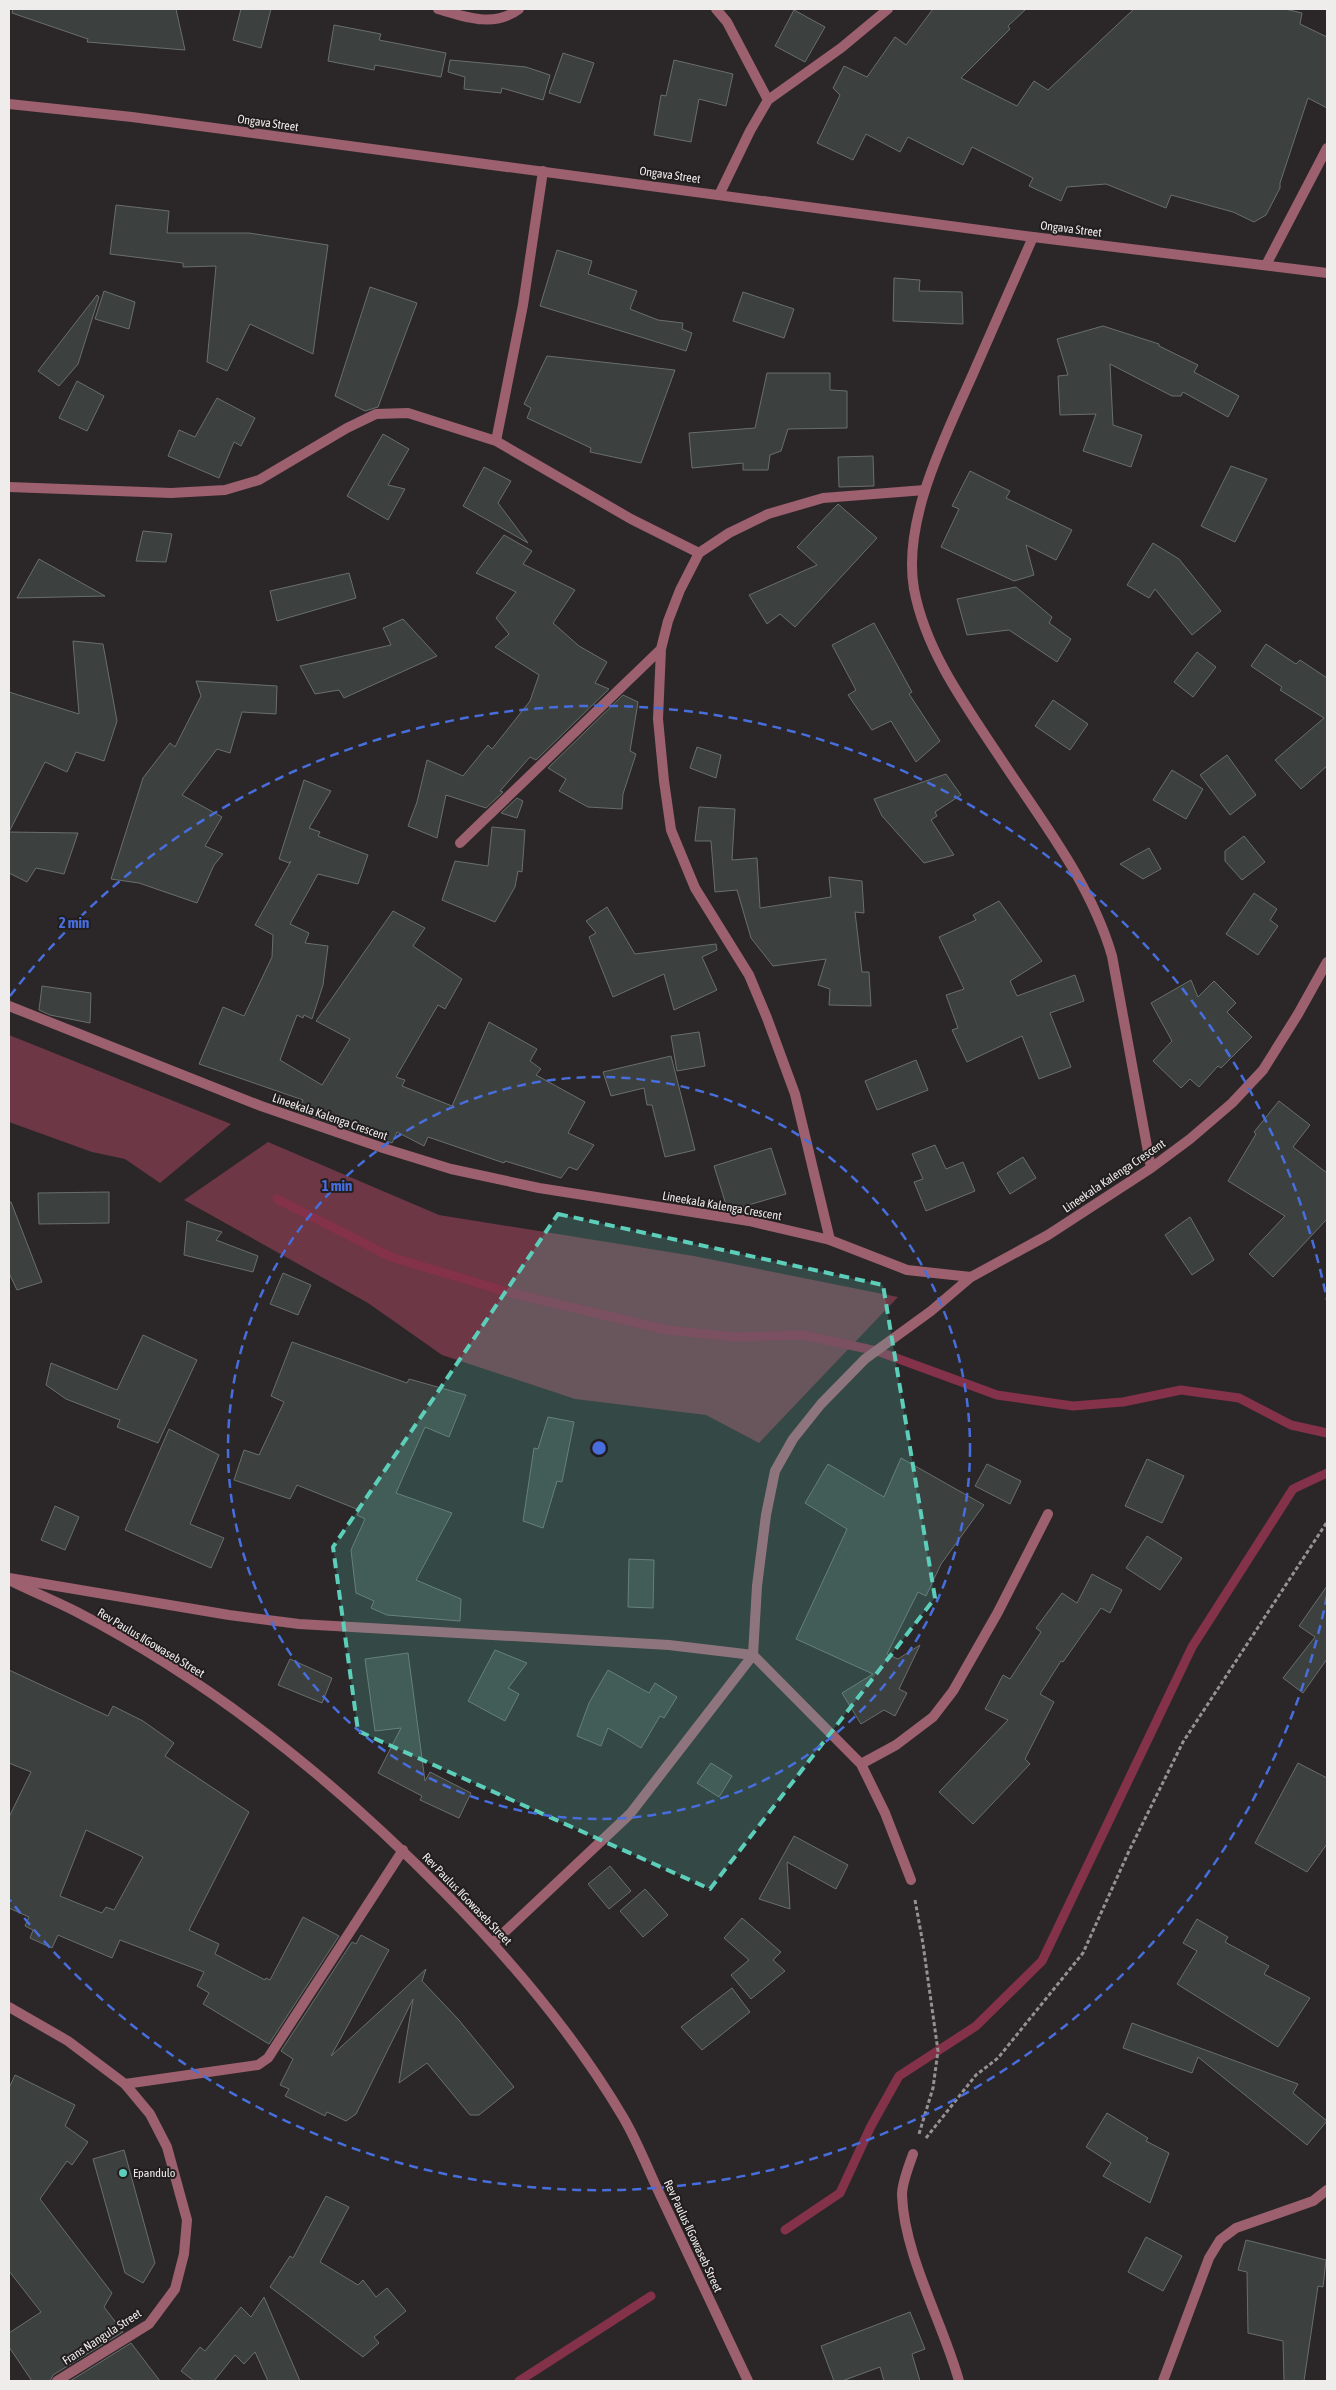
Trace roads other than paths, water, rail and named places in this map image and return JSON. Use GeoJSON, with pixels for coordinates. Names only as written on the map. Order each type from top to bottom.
{"type":"FeatureCollection","features":[{"type":"Feature","properties":{"kind":"street"},"geometry":{"type":"LineString","coordinates":[[438,9],[473,19],[494,20],[519,9]]}},
{"type":"Feature","properties":{"kind":"street"},"geometry":{"type":"LineString","coordinates":[[716,9],[727,22],[768,100]]}},
{"type":"Feature","properties":{"kind":"street"},"geometry":{"type":"LineString","coordinates":[[719,195],[750,131],[768,100],[841,48],[888,9]]}},
{"type":"Feature","properties":{"kind":"street","name":"Ongava Street"},"geometry":{"type":"LineString","coordinates":[[9,104],[132,117],[1033,237],[1327,273]]}},
{"type":"Feature","properties":{"kind":"street"},"geometry":{"type":"LineString","coordinates":[[1266,265],[1327,148]]}},
{"type":"Feature","properties":{"kind":"street"},"geometry":{"type":"LineString","coordinates":[[496,441],[523,305],[543,171]]}},
{"type":"Feature","properties":{"kind":"street"},"geometry":{"type":"LineString","coordinates":[[1033,237],[933,466],[925,490],[914,539],[912,566],[914,588],[921,617],[934,649],[955,688],[1084,885],[1106,935],[1112,956],[1151,1168]]}},
{"type":"Feature","properties":{"kind":"street"},"geometry":{"type":"LineString","coordinates":[[9,487],[171,494],[225,490],[259,480],[347,428],[376,414],[408,413],[496,441],[632,519],[699,553]]}},
{"type":"Feature","properties":{"kind":"street"},"geometry":{"type":"LineString","coordinates":[[830,1240],[795,1094],[767,1018],[749,975],[695,888],[671,830],[658,719],[660,649],[680,590],[699,553],[729,533],[768,514],[823,498],[925,490]]}},
{"type":"Feature","properties":{"kind":"street"},"geometry":{"type":"LineString","coordinates":[[460,843],[660,649]]}},
{"type":"Feature","properties":{"kind":"street","name":"Lineekala Kalenga Crescent"},"geometry":{"type":"LineString","coordinates":[[9,1006],[260,1106],[382,1148],[451,1169],[539,1188],[749,1221],[830,1240],[907,1270],[971,1278],[1048,1235],[1151,1168],[1190,1140],[1232,1103],[1263,1070],[1298,1014],[1327,962]]}},
{"type":"Feature","properties":{"kind":"street"},"geometry":{"type":"LineString","coordinates":[[494,1942],[630,1814],[753,1654],[757,1586],[766,1515],[775,1471],[793,1439],[821,1404],[865,1359],[931,1311],[971,1278]]}},
{"type":"Feature","properties":{"kind":"street"},"geometry":{"type":"LineString","coordinates":[[861,1764],[896,1745],[933,1717],[953,1691],[998,1612],[1048,1514]]}},
{"type":"Feature","properties":{"kind":"street"},"geometry":{"type":"LineString","coordinates":[[9,1579],[299,1624],[670,1645],[753,1654],[861,1764],[886,1813],[911,1880]]}},
{"type":"Feature","properties":{"kind":"street","name":"Rev Paulus ǁGowaseb Street"},"geometry":{"type":"LineString","coordinates":[[9,1579],[76,1612],[210,1693],[312,1770],[403,1850],[494,1942],[555,2017],[593,2070],[624,2120],[748,2381]]}},
{"type":"Feature","properties":{"kind":"street"},"geometry":{"type":"LineString","coordinates":[[125,2084],[258,2064],[268,2058],[403,1850]]}},
{"type":"Feature","properties":{"kind":"street","name":"Frans Nangula Street"},"geometry":{"type":"LineString","coordinates":[[9,2007],[68,2040],[125,2084],[150,2114],[167,2147],[187,2220],[184,2254],[175,2289],[149,2324],[57,2381]]}},
{"type":"Feature","properties":{"kind":"street"},"geometry":{"type":"LineString","coordinates":[[913,2154],[902,2193],[907,2231],[950,2348],[959,2381]]}},
{"type":"Feature","properties":{"kind":"street"},"geometry":{"type":"LineString","coordinates":[[1163,2381],[1209,2258],[1220,2240],[1236,2228],[1313,2201],[1327,2190]]}},
{"type":"Feature","properties":{"kind":"waterway"},"geometry":{"type":"LineString","coordinates":[[277,1199],[391,1257],[511,1293],[667,1330],[736,1337],[803,1335],[877,1351],[997,1395],[1073,1406],[1123,1402],[1181,1390],[1239,1398],[1291,1425],[1327,1433]]}},
{"type":"Feature","properties":{"kind":"waterway"},"geometry":{"type":"LineString","coordinates":[[785,2230],[840,2193],[871,2126],[899,2076],[976,2026],[1042,1961],[1192,1647],[1293,1489],[1327,1473]]}},
{"type":"Feature","properties":{"kind":"waterway"},"geometry":{"type":"LineString","coordinates":[[519,2381],[651,2296]]}},
{"type":"Feature","properties":{"kind":"place","name":"Epandulo"},"geometry":{"type":"Point","coordinates":[123,2173]}}]}
